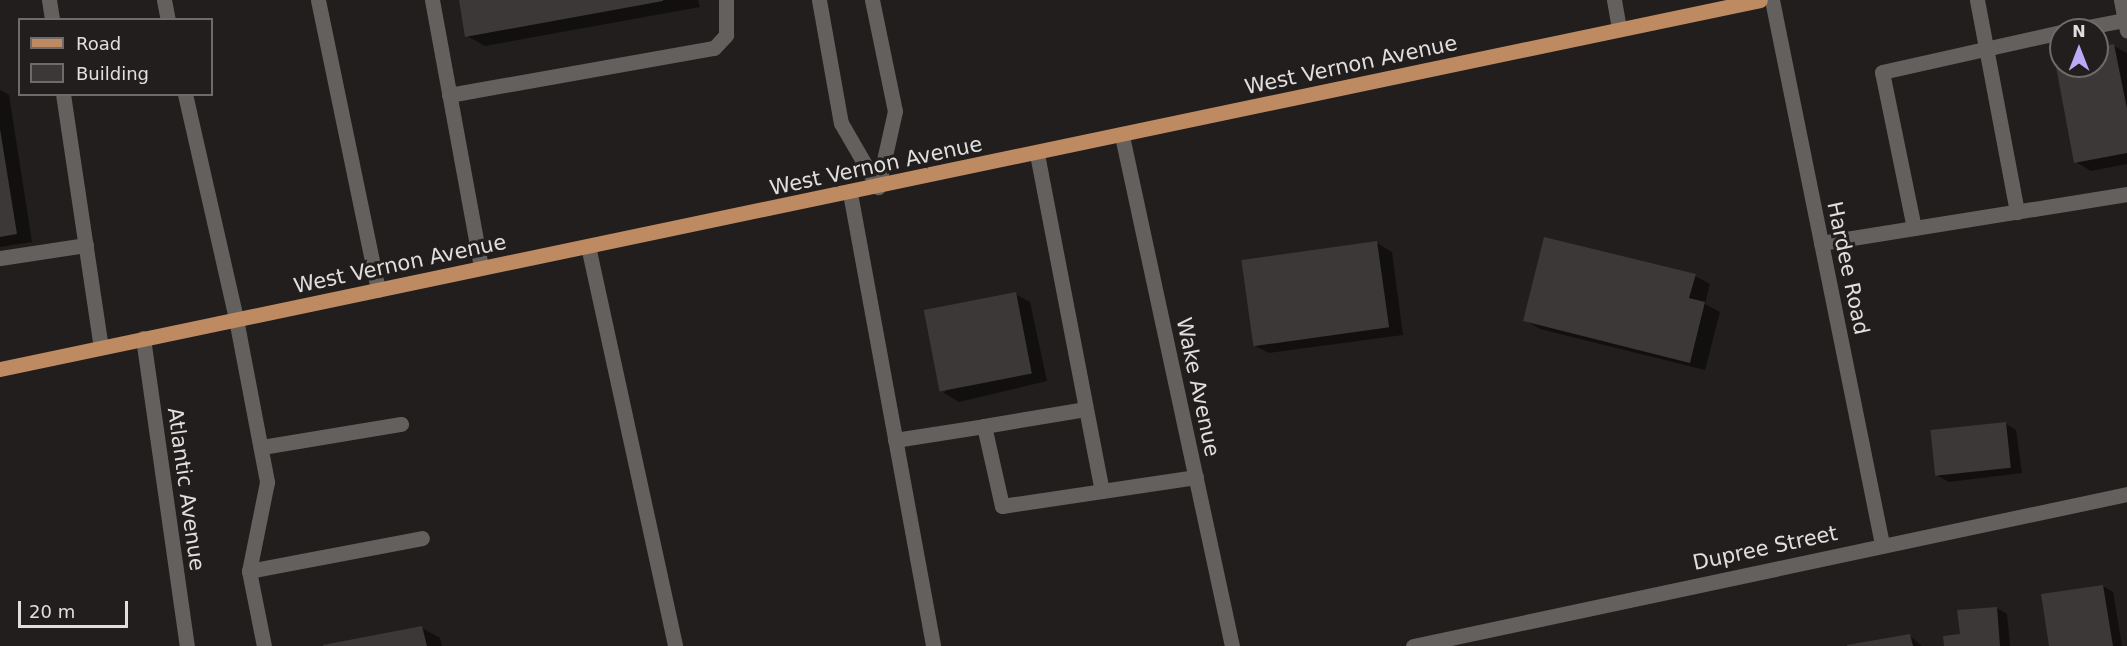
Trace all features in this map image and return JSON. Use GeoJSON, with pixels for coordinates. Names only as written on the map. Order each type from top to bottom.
{"type":"FeatureCollection","features":[{"type":"Feature","properties":{"kind":"main road","name":"West Vernon Avenue"},"geometry":{"type":"LineString","coordinates":[[0,369],[1122,136],[1619,29],[1724,3],[1760,0]]}},
{"type":"Feature","properties":{"kind":"street"},"geometry":{"type":"LineString","coordinates":[[49,0],[52,18]]}},
{"type":"Feature","properties":{"kind":"street"},"geometry":{"type":"LineString","coordinates":[[164,0],[168,18]]}},
{"type":"Feature","properties":{"kind":"street"},"geometry":{"type":"LineString","coordinates":[[318,0],[378,290]]}},
{"type":"Feature","properties":{"kind":"street"},"geometry":{"type":"LineString","coordinates":[[432,0],[481,268]]}},
{"type":"Feature","properties":{"kind":"street"},"geometry":{"type":"LineString","coordinates":[[449,95],[714,48],[726,35],[726,0]]}},
{"type":"Feature","properties":{"kind":"street"},"geometry":{"type":"LineString","coordinates":[[819,0],[841,123],[878,187]]}},
{"type":"Feature","properties":{"kind":"street"},"geometry":{"type":"LineString","coordinates":[[872,0],[895,111],[878,187]]}},
{"type":"Feature","properties":{"kind":"street"},"geometry":{"type":"LineString","coordinates":[[1614,0],[1619,29]]}},
{"type":"Feature","properties":{"kind":"street","name":"Hardee Road"},"geometry":{"type":"LineString","coordinates":[[1772,0],[1882,544]]}},
{"type":"Feature","properties":{"kind":"street"},"geometry":{"type":"LineString","coordinates":[[1977,0],[2017,212]]}},
{"type":"Feature","properties":{"kind":"street"},"geometry":{"type":"LineString","coordinates":[[2109,27],[2126,25],[2121,0]]}},
{"type":"Feature","properties":{"kind":"street"},"geometry":{"type":"LineString","coordinates":[[1914,228],[1882,72],[2049,34]]}},
{"type":"Feature","properties":{"kind":"street"},"geometry":{"type":"LineString","coordinates":[[63,96],[101,347]]}},
{"type":"Feature","properties":{"kind":"street"},"geometry":{"type":"LineString","coordinates":[[185,96],[236,319],[267,482],[249,571],[264,646]]}},
{"type":"Feature","properties":{"kind":"street","name":"Wake Avenue"},"geometry":{"type":"LineString","coordinates":[[1122,136],[1232,646]]}},
{"type":"Feature","properties":{"kind":"street"},"geometry":{"type":"LineString","coordinates":[[1037,154],[1102,491]]}},
{"type":"Feature","properties":{"kind":"street"},"geometry":{"type":"LineString","coordinates":[[850,193],[933,646]]}},
{"type":"Feature","properties":{"kind":"street"},"geometry":{"type":"LineString","coordinates":[[1821,243],[2127,194]]}},
{"type":"Feature","properties":{"kind":"street"},"geometry":{"type":"LineString","coordinates":[[0,258],[86,244]]}},
{"type":"Feature","properties":{"kind":"street"},"geometry":{"type":"LineString","coordinates":[[588,246],[675,646]]}},
{"type":"Feature","properties":{"kind":"street","name":"Atlantic Avenue"},"geometry":{"type":"LineString","coordinates":[[143,338],[187,646]]}},
{"type":"Feature","properties":{"kind":"street"},"geometry":{"type":"LineString","coordinates":[[895,440],[1086,409]]}},
{"type":"Feature","properties":{"kind":"street"},"geometry":{"type":"LineString","coordinates":[[262,447],[401,424]]}},
{"type":"Feature","properties":{"kind":"street"},"geometry":{"type":"LineString","coordinates":[[984,426],[1002,506],[1196,477]]}},
{"type":"Feature","properties":{"kind":"street","name":"Dupree Street"},"geometry":{"type":"LineString","coordinates":[[1413,646],[1882,544],[2127,494]]}},
{"type":"Feature","properties":{"kind":"street"},"geometry":{"type":"LineString","coordinates":[[249,571],[422,538]]}},
{"type":"Feature","properties":{"kind":"building"},"geometry":{"type":"Polygon","coordinates":[[[459,0],[663,0],[663,1],[465,37],[459,0]]]}},
{"type":"Feature","properties":{"kind":"building"},"geometry":{"type":"Polygon","coordinates":[[[2114,44],[2127,109],[2127,153],[2074,163],[2058,78],[2109,78],[2109,45],[2114,44]]]}},
{"type":"Feature","properties":{"kind":"building"},"geometry":{"type":"Polygon","coordinates":[[[0,129],[17,234],[0,237],[0,129]]]}},
{"type":"Feature","properties":{"kind":"building"},"geometry":{"type":"Polygon","coordinates":[[[1544,237],[1696,274],[1689,298],[1705,302],[1690,363],[1523,321],[1544,237]]]}},
{"type":"Feature","properties":{"kind":"building"},"geometry":{"type":"Polygon","coordinates":[[[1377,241],[1389,327],[1253,346],[1241,260],[1377,241]]]}},
{"type":"Feature","properties":{"kind":"building"},"geometry":{"type":"Polygon","coordinates":[[[1016,292],[1032,373],[940,391],[924,310],[1016,292]]]}},
{"type":"Feature","properties":{"kind":"building"},"geometry":{"type":"Polygon","coordinates":[[[2006,422],[2011,468],[1935,476],[1930,430],[2006,422]]]}},
{"type":"Feature","properties":{"kind":"building"},"geometry":{"type":"Polygon","coordinates":[[[2103,585],[2113,646],[2049,646],[2041,594],[2103,585]]]}},
{"type":"Feature","properties":{"kind":"building"},"geometry":{"type":"Polygon","coordinates":[[[1997,607],[2000,646],[1944,646],[1943,636],[1960,634],[1957,610],[1997,607]]]}},
{"type":"Feature","properties":{"kind":"building"},"geometry":{"type":"Polygon","coordinates":[[[422,626],[427,646],[323,646],[323,645],[422,626]]]}},
{"type":"Feature","properties":{"kind":"building"},"geometry":{"type":"Polygon","coordinates":[[[1910,634],[1913,646],[1847,646],[1847,645],[1910,634]]]}}]}
